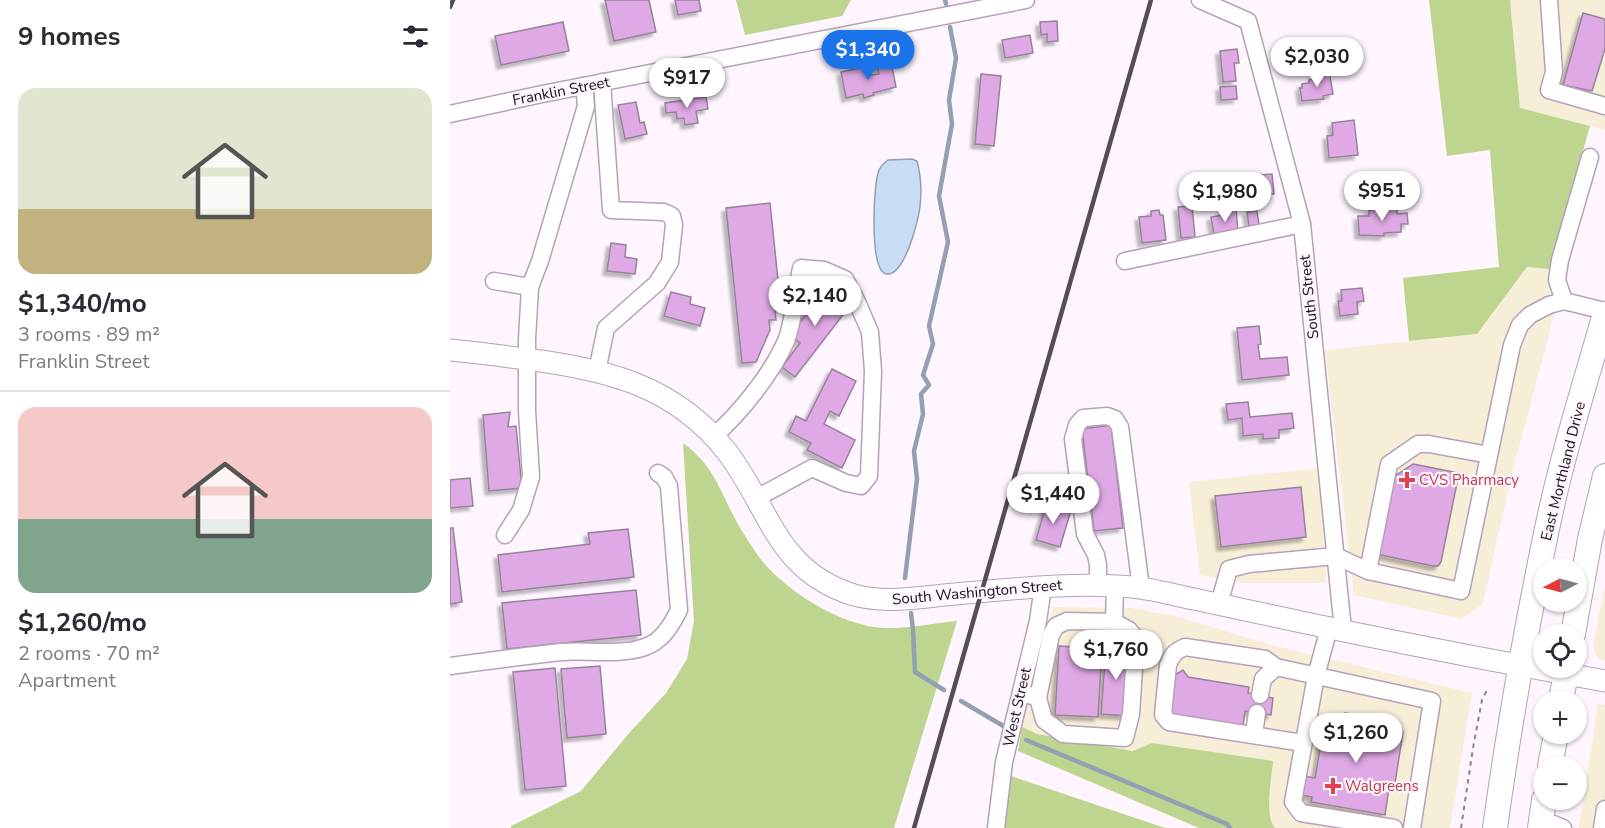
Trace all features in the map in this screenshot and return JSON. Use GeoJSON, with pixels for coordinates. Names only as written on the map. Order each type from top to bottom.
{"type":"FeatureCollection","features":[{"type":"Feature","properties":{"kind":"highway","name":"East Morthland Drive"},"geometry":{"type":"LineString","coordinates":[[1495,828],[1548,523],[1605,312]]}},
{"type":"Feature","properties":{"kind":"highway"},"geometry":{"type":"LineString","coordinates":[[1576,624],[1597,541],[1604,481]]}},
{"type":"Feature","properties":{"kind":"main road","name":"South Washington Street"},"geometry":{"type":"LineString","coordinates":[[450,350],[597,370],[649,389],[685,412],[730,456],[785,549],[796,561],[819,579],[854,595],[893,600],[1043,586],[1106,585],[1141,588],[1533,667]]}},
{"type":"Feature","properties":{"kind":"main road","name":"South Washington Street"},"geometry":{"type":"LineString","coordinates":[[1587,676],[1605,681]]}},
{"type":"Feature","properties":{"kind":"street","name":"Franklin Street"},"geometry":{"type":"LineString","coordinates":[[450,114],[602,82],[1026,0]]}},
{"type":"Feature","properties":{"kind":"street","name":"South Street"},"geometry":{"type":"LineString","coordinates":[[1200,0],[1248,21],[1302,224],[1336,556],[1336,629]]}},
{"type":"Feature","properties":{"kind":"street"},"geometry":{"type":"LineString","coordinates":[[1549,0],[1554,72],[1549,90],[1605,105]]}},
{"type":"Feature","properties":{"kind":"street"},"geometry":{"type":"LineString","coordinates":[[597,370],[606,328],[657,283],[670,262],[674,225],[672,216],[664,212],[611,210],[602,82]]}},
{"type":"Feature","properties":{"kind":"street"},"geometry":{"type":"LineString","coordinates":[[505,535],[521,510],[531,477],[527,359],[530,287],[540,261],[586,106],[584,86]]}},
{"type":"Feature","properties":{"kind":"street"},"geometry":{"type":"LineString","coordinates":[[1564,301],[1557,280],[1560,260],[1590,157]]}},
{"type":"Feature","properties":{"kind":"street"},"geometry":{"type":"LineString","coordinates":[[1125,261],[1302,224]]}},
{"type":"Feature","properties":{"kind":"street"},"geometry":{"type":"LineString","coordinates":[[713,437],[735,417],[769,371],[786,340],[801,268],[824,270],[845,279],[870,332],[873,371],[869,476],[861,486],[846,483],[812,468],[755,499]]}},
{"type":"Feature","properties":{"kind":"street"},"geometry":{"type":"LineString","coordinates":[[494,281],[530,287]]}},
{"type":"Feature","properties":{"kind":"street"},"geometry":{"type":"LineString","coordinates":[[1219,604],[1228,569],[1249,564],[1336,556],[1368,571],[1461,591],[1512,345],[1520,325],[1530,315],[1549,305],[1564,301],[1605,312]]}},
{"type":"Feature","properties":{"kind":"street"},"geometry":{"type":"LineString","coordinates":[[1114,622],[1106,585],[1096,555],[1085,534],[1073,439],[1077,424],[1083,418],[1107,416],[1115,419],[1120,427],[1141,588]]}},
{"type":"Feature","properties":{"kind":"street"},"geometry":{"type":"LineString","coordinates":[[1368,571],[1389,464],[1418,444],[1489,455]]}},
{"type":"Feature","properties":{"kind":"street"},"geometry":{"type":"LineString","coordinates":[[450,666],[563,652],[630,650],[646,646],[661,637],[672,624],[678,610],[669,486],[664,477],[658,473]]}},
{"type":"Feature","properties":{"kind":"street","name":"West Street"},"geometry":{"type":"LineString","coordinates":[[996,828],[1004,762],[1019,692],[1038,621],[1043,586]]}},
{"type":"Feature","properties":{"kind":"street"},"geometry":{"type":"LineString","coordinates":[[1067,621],[1114,622],[1129,630],[1136,639],[1131,714],[1125,738],[1063,734],[1044,720],[1038,698],[1051,635],[1056,626],[1067,621]]}},
{"type":"Feature","properties":{"kind":"street"},"geometry":{"type":"LineString","coordinates":[[1336,629],[1316,676],[1293,802],[1301,813],[1394,828]]}},
{"type":"Feature","properties":{"kind":"street"},"geometry":{"type":"LineString","coordinates":[[1303,742],[1169,722],[1163,715],[1168,665],[1176,651],[1185,647],[1265,659],[1276,668],[1432,701],[1412,828]]}},
{"type":"Feature","properties":{"kind":"street"},"geometry":{"type":"LineString","coordinates":[[1260,695],[1263,679],[1276,668]]}},
{"type":"Feature","properties":{"kind":"street"},"geometry":{"type":"LineString","coordinates":[[1019,692],[1038,698]]}},
{"type":"Feature","properties":{"kind":"street"},"geometry":{"type":"LineString","coordinates":[[1254,734],[1257,713]]}},
{"type":"Feature","properties":{"kind":"street"},"geometry":{"type":"LineString","coordinates":[[1602,828],[1605,809]]}},
{"type":"Feature","properties":{"kind":"path"},"geometry":{"type":"LineString","coordinates":[[1461,828],[1482,700],[1488,688]]}},
{"type":"Feature","properties":{"kind":"shaded area"},"geometry":{"type":"Polygon","coordinates":[[[1510,0],[1605,0],[1605,130],[1520,108],[1510,0]]]}},
{"type":"Feature","properties":{"kind":"shaded area"},"geometry":{"type":"Polygon","coordinates":[[[1527,267],[1566,270],[1511,478],[1483,604],[1462,619],[1354,595],[1325,350],[1477,334],[1527,267]]]}},
{"type":"Feature","properties":{"kind":"shaded area"},"geometry":{"type":"Polygon","coordinates":[[[1318,468],[1325,536],[1326,583],[1242,583],[1200,575],[1189,482],[1318,468]]]}},
{"type":"Feature","properties":{"kind":"shaded area"},"geometry":{"type":"Polygon","coordinates":[[[1605,585],[1605,661],[1597,657],[1594,651],[1594,641],[1605,585]]]}},
{"type":"Feature","properties":{"kind":"shaded area"},"geometry":{"type":"Polygon","coordinates":[[[1053,607],[1131,608],[1179,617],[1268,644],[1472,693],[1450,828],[1275,828],[1271,824],[1269,813],[1273,761],[1152,743],[1133,751],[1037,734],[1022,727],[1053,607]]]}},
{"type":"Feature","properties":{"kind":"shaded area"},"geometry":{"type":"Polygon","coordinates":[[[1598,703],[1605,705],[1605,828],[1579,828],[1582,810],[1587,810],[1587,775],[1598,703]]]}},
{"type":"Feature","properties":{"kind":"green space"},"geometry":{"type":"Polygon","coordinates":[[[736,0],[851,0],[842,16],[745,35],[736,0]]]}},
{"type":"Feature","properties":{"kind":"green space"},"geometry":{"type":"Polygon","coordinates":[[[1429,0],[1510,0],[1520,108],[1590,126],[1550,269],[1527,267],[1477,334],[1409,341],[1403,278],[1499,267],[1490,150],[1447,156],[1429,0]]]}},
{"type":"Feature","properties":{"kind":"green space"},"geometry":{"type":"Polygon","coordinates":[[[683,443],[703,461],[710,471],[739,526],[759,557],[770,570],[799,594],[832,614],[867,626],[902,628],[957,621],[894,828],[511,828],[581,791],[666,693],[687,659],[694,621],[683,443]]]}},
{"type":"Feature","properties":{"kind":"green space"},"geometry":{"type":"Polygon","coordinates":[[[1022,727],[1037,734],[1133,751],[1152,743],[1273,761],[1269,806],[1275,828],[1199,828],[1018,751],[1022,727]]]}},
{"type":"Feature","properties":{"kind":"green space"},"geometry":{"type":"Polygon","coordinates":[[[1011,776],[1165,828],[1004,828],[1011,776]]]}},
{"type":"Feature","properties":{"kind":"water"},"geometry":{"type":"Polygon","coordinates":[[[912,159],[917,161],[921,183],[917,223],[909,248],[898,269],[891,274],[884,273],[876,256],[874,207],[877,178],[880,169],[888,160],[912,159]]]}},
{"type":"Feature","properties":{"kind":"building"},"geometry":{"type":"Polygon","coordinates":[[[605,0],[649,0],[656,32],[614,41],[605,0]]]}},
{"type":"Feature","properties":{"kind":"building"},"geometry":{"type":"Polygon","coordinates":[[[675,0],[699,0],[701,11],[678,15],[675,0]]]}},
{"type":"Feature","properties":{"kind":"building"},"geometry":{"type":"Polygon","coordinates":[[[1583,13],[1605,19],[1605,49],[1592,91],[1563,85],[1583,13]]]}},
{"type":"Feature","properties":{"kind":"building"},"geometry":{"type":"Polygon","coordinates":[[[1057,21],[1058,41],[1047,42],[1047,34],[1041,35],[1040,22],[1057,21]]]}},
{"type":"Feature","properties":{"kind":"building"},"geometry":{"type":"Polygon","coordinates":[[[563,22],[569,51],[501,65],[495,36],[563,22]]]}},
{"type":"Feature","properties":{"kind":"building"},"geometry":{"type":"Polygon","coordinates":[[[1030,35],[1033,53],[1005,58],[1002,40],[1030,35]]]}},
{"type":"Feature","properties":{"kind":"building"},"geometry":{"type":"Polygon","coordinates":[[[1237,49],[1239,63],[1234,63],[1236,81],[1223,82],[1220,51],[1237,49]]]}},
{"type":"Feature","properties":{"kind":"building"},"geometry":{"type":"Polygon","coordinates":[[[891,62],[896,87],[873,93],[874,95],[864,98],[863,94],[846,98],[841,72],[868,66],[870,75],[879,74],[877,65],[891,62]]]}},
{"type":"Feature","properties":{"kind":"building"},"geometry":{"type":"Polygon","coordinates":[[[1329,71],[1333,94],[1323,96],[1324,99],[1302,101],[1300,88],[1302,84],[1320,78],[1319,73],[1329,71]]]}},
{"type":"Feature","properties":{"kind":"building"},"geometry":{"type":"Polygon","coordinates":[[[981,74],[1001,76],[994,146],[975,144],[981,74]]]}},
{"type":"Feature","properties":{"kind":"building"},"geometry":{"type":"Polygon","coordinates":[[[1236,86],[1237,99],[1221,100],[1220,87],[1236,86]]]}},
{"type":"Feature","properties":{"kind":"building"},"geometry":{"type":"Polygon","coordinates":[[[706,97],[708,109],[696,111],[698,123],[685,125],[684,118],[677,119],[676,112],[666,113],[665,103],[706,97]]]}},
{"type":"Feature","properties":{"kind":"building"},"geometry":{"type":"Polygon","coordinates":[[[636,102],[640,123],[644,122],[647,134],[625,139],[618,105],[636,102]]]}},
{"type":"Feature","properties":{"kind":"building"},"geometry":{"type":"Polygon","coordinates":[[[1354,120],[1358,155],[1329,158],[1327,136],[1333,135],[1332,123],[1354,120]]]}},
{"type":"Feature","properties":{"kind":"building"},"geometry":{"type":"Polygon","coordinates":[[[1272,174],[1274,194],[1241,197],[1239,177],[1272,174]]]}},
{"type":"Feature","properties":{"kind":"building"},"geometry":{"type":"Polygon","coordinates":[[[770,203],[781,309],[775,310],[776,320],[769,320],[770,330],[756,362],[742,363],[726,208],[770,203]]]}},
{"type":"Feature","properties":{"kind":"building"},"geometry":{"type":"Polygon","coordinates":[[[1192,206],[1195,237],[1181,238],[1178,207],[1192,206]]]}},
{"type":"Feature","properties":{"kind":"building"},"geometry":{"type":"Polygon","coordinates":[[[1397,208],[1397,214],[1407,213],[1408,224],[1401,224],[1401,232],[1384,233],[1384,236],[1359,235],[1358,216],[1369,216],[1369,210],[1397,208]]]}},
{"type":"Feature","properties":{"kind":"building"},"geometry":{"type":"Polygon","coordinates":[[[1159,210],[1160,215],[1163,215],[1166,240],[1142,243],[1139,217],[1151,216],[1151,211],[1159,210]]]}},
{"type":"Feature","properties":{"kind":"building"},"geometry":{"type":"Polygon","coordinates":[[[1236,210],[1238,232],[1214,235],[1211,217],[1223,215],[1222,212],[1236,210]]]}},
{"type":"Feature","properties":{"kind":"building"},"geometry":{"type":"Polygon","coordinates":[[[1257,211],[1259,225],[1249,227],[1247,212],[1257,211]]]}},
{"type":"Feature","properties":{"kind":"building"},"geometry":{"type":"Polygon","coordinates":[[[611,243],[626,245],[625,257],[637,259],[635,274],[607,271],[611,243]]]}},
{"type":"Feature","properties":{"kind":"building"},"geometry":{"type":"Polygon","coordinates":[[[820,284],[849,307],[795,377],[782,367],[800,343],[790,335],[809,311],[804,306],[820,284]]]}},
{"type":"Feature","properties":{"kind":"building"},"geometry":{"type":"Polygon","coordinates":[[[1362,288],[1364,301],[1357,302],[1358,314],[1340,316],[1338,301],[1342,301],[1341,290],[1362,288]]]}},
{"type":"Feature","properties":{"kind":"building"},"geometry":{"type":"Polygon","coordinates":[[[671,292],[691,297],[690,304],[705,308],[700,326],[664,316],[671,292]]]}},
{"type":"Feature","properties":{"kind":"building"},"geometry":{"type":"Polygon","coordinates":[[[1259,326],[1260,359],[1287,357],[1289,375],[1242,380],[1237,328],[1259,326]]]}},
{"type":"Feature","properties":{"kind":"building"},"geometry":{"type":"Polygon","coordinates":[[[832,369],[856,381],[839,416],[830,411],[824,424],[855,440],[842,468],[807,450],[811,443],[789,432],[796,416],[806,421],[832,369]]]}},
{"type":"Feature","properties":{"kind":"building"},"geometry":{"type":"Polygon","coordinates":[[[1248,402],[1250,417],[1292,413],[1294,428],[1279,430],[1279,438],[1263,439],[1263,434],[1243,436],[1242,418],[1228,420],[1226,404],[1248,402]]]}},
{"type":"Feature","properties":{"kind":"building"},"geometry":{"type":"Polygon","coordinates":[[[510,412],[508,427],[516,426],[522,488],[489,491],[483,415],[510,412]]]}},
{"type":"Feature","properties":{"kind":"building"},"geometry":{"type":"Polygon","coordinates":[[[1111,425],[1123,528],[1094,531],[1082,429],[1111,425]]]}},
{"type":"Feature","properties":{"kind":"building","name":"CVS Pharmacy"},"geometry":{"type":"Polygon","coordinates":[[[1413,464],[1459,473],[1441,562],[1438,566],[1376,554],[1392,478],[1413,464]]]}},
{"type":"Feature","properties":{"kind":"building"},"geometry":{"type":"Polygon","coordinates":[[[470,478],[473,506],[450,508],[450,480],[470,478]]]}},
{"type":"Feature","properties":{"kind":"building"},"geometry":{"type":"Polygon","coordinates":[[[1301,487],[1306,537],[1221,547],[1215,496],[1301,487]]]}},
{"type":"Feature","properties":{"kind":"building"},"geometry":{"type":"Polygon","coordinates":[[[1047,502],[1071,510],[1060,547],[1036,540],[1047,502]]]}},
{"type":"Feature","properties":{"kind":"building"},"geometry":{"type":"Polygon","coordinates":[[[450,528],[453,528],[462,602],[450,604],[450,528]]]}},
{"type":"Feature","properties":{"kind":"building"},"geometry":{"type":"Polygon","coordinates":[[[628,529],[634,577],[502,592],[498,555],[590,544],[588,533],[628,529]]]}},
{"type":"Feature","properties":{"kind":"building"},"geometry":{"type":"Polygon","coordinates":[[[636,590],[641,635],[507,649],[502,603],[636,590]]]}},
{"type":"Feature","properties":{"kind":"building"},"geometry":{"type":"Polygon","coordinates":[[[1059,646],[1102,649],[1098,717],[1055,715],[1059,646]]]}},
{"type":"Feature","properties":{"kind":"building"},"geometry":{"type":"Polygon","coordinates":[[[1106,647],[1132,649],[1127,716],[1101,714],[1106,647]]]}},
{"type":"Feature","properties":{"kind":"building"},"geometry":{"type":"Polygon","coordinates":[[[600,666],[606,734],[567,738],[561,669],[600,666]]]}},
{"type":"Feature","properties":{"kind":"building"},"geometry":{"type":"Polygon","coordinates":[[[555,668],[566,786],[525,790],[513,672],[555,668]]]}},
{"type":"Feature","properties":{"kind":"building"},"geometry":{"type":"Polygon","coordinates":[[[1183,670],[1188,677],[1249,687],[1248,693],[1273,698],[1271,715],[1245,711],[1243,726],[1169,714],[1175,675],[1183,670]]]}},
{"type":"Feature","properties":{"kind":"building","name":"Walgreens"},"geometry":{"type":"Polygon","coordinates":[[[1345,713],[1396,722],[1403,732],[1395,783],[1390,782],[1385,815],[1311,802],[1312,797],[1301,795],[1304,776],[1315,778],[1326,714],[1344,718],[1345,713]]]}},
{"type":"Feature","properties":{"kind":"waterway"},"geometry":{"type":"LineString","coordinates":[[945,0],[946,4]]}},
{"type":"Feature","properties":{"kind":"waterway"},"geometry":{"type":"LineString","coordinates":[[905,578],[917,479],[914,451],[923,414],[921,394],[929,385],[923,375],[933,344],[929,326],[948,242],[939,196],[952,124],[949,100],[956,58],[950,27]]}},
{"type":"Feature","properties":{"kind":"waterway"},"geometry":{"type":"LineString","coordinates":[[911,613],[915,672],[944,690]]}},
{"type":"Feature","properties":{"kind":"waterway"},"geometry":{"type":"LineString","coordinates":[[961,701],[1005,727]]}},
{"type":"Feature","properties":{"kind":"waterway"},"geometry":{"type":"LineString","coordinates":[[1026,740],[1227,824],[1230,828]]}},
{"type":"Feature","properties":{"kind":"railway"},"geometry":{"type":"LineString","coordinates":[[450,7],[453,0]]}},
{"type":"Feature","properties":{"kind":"railway"},"geometry":{"type":"LineString","coordinates":[[914,828],[1151,0]]}},
{"type":"Feature","properties":{"kind":"place","name":"CVS Pharmacy"},"geometry":{"type":"Point","coordinates":[1407,480]}},
{"type":"Feature","properties":{"kind":"place","name":"Walgreens"},"geometry":{"type":"Point","coordinates":[1333,786]}}]}
